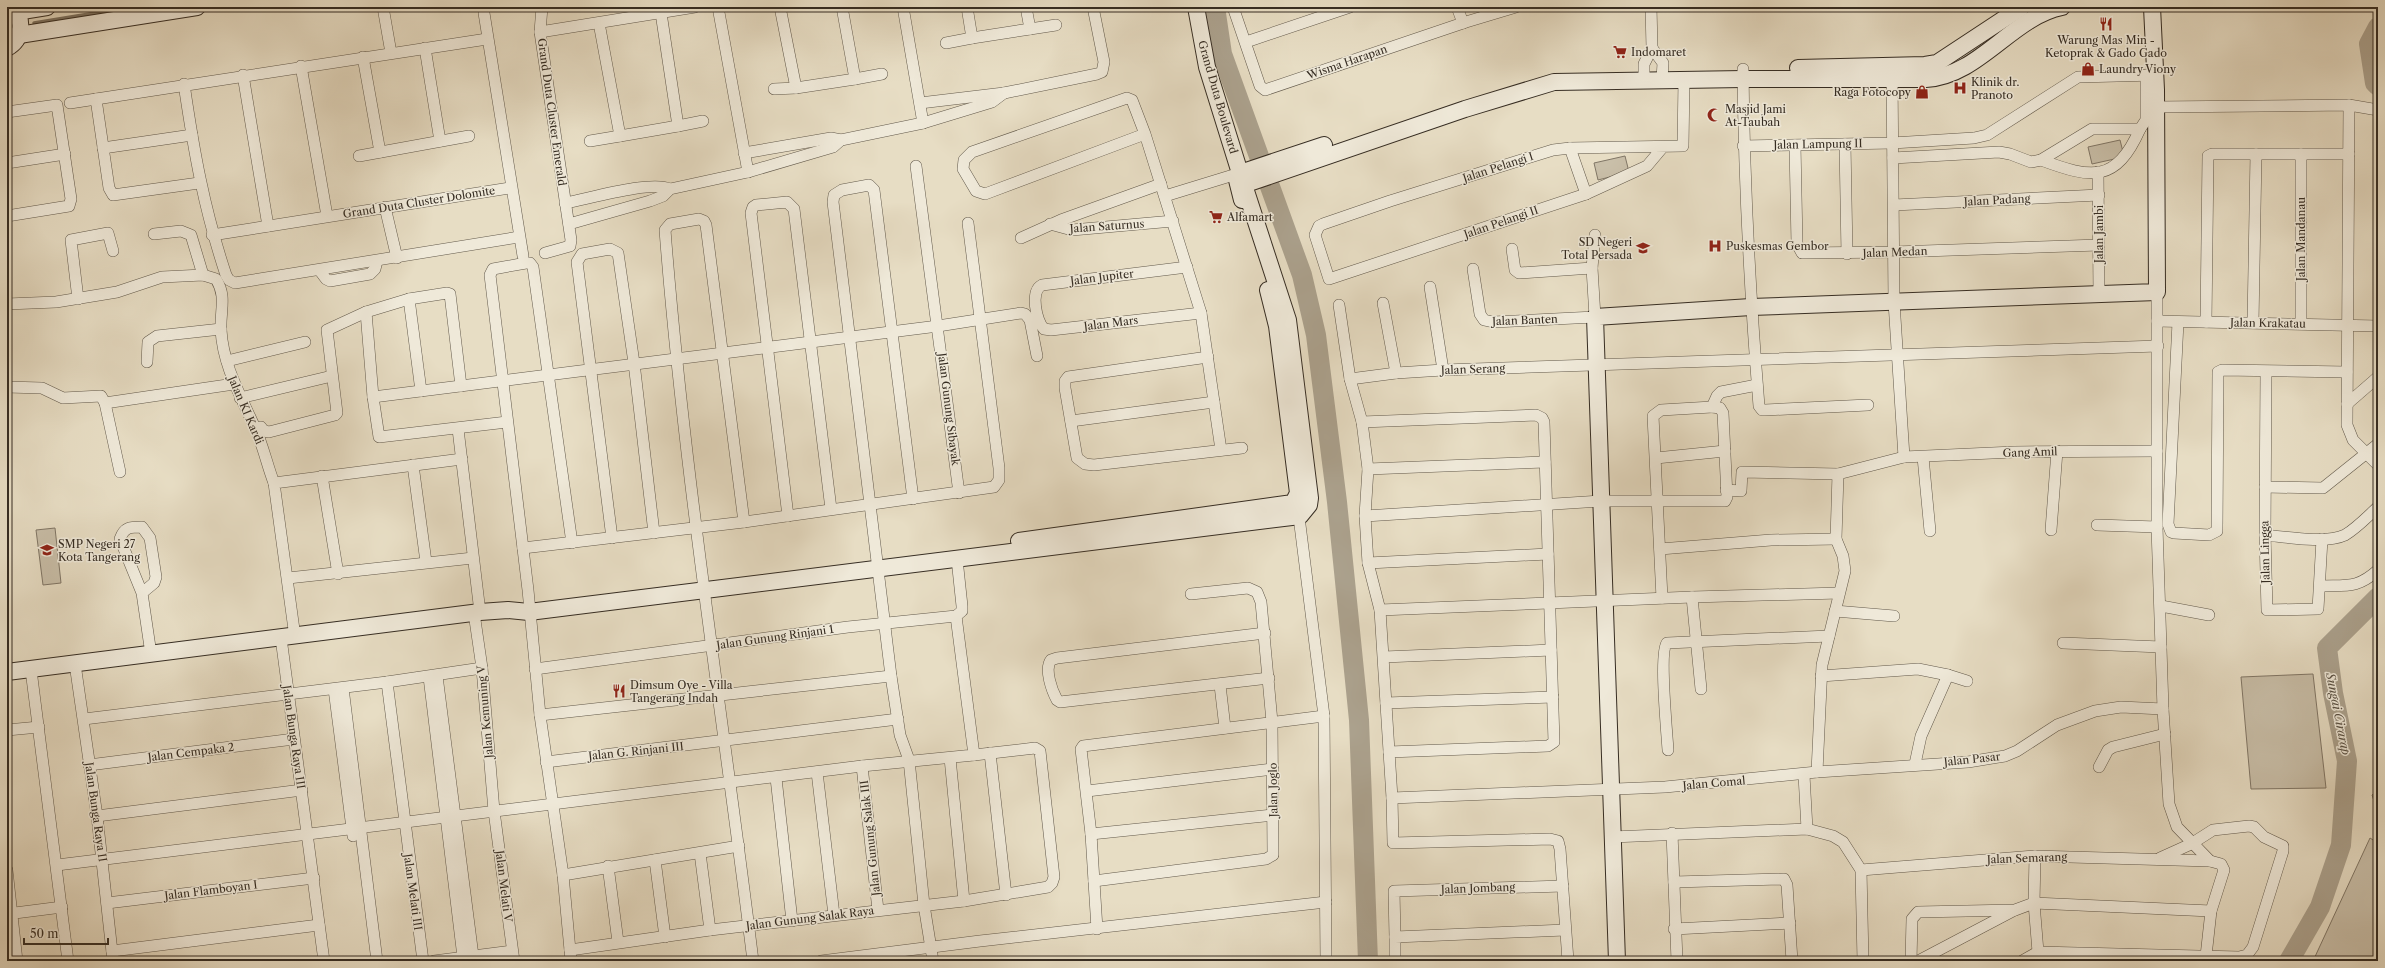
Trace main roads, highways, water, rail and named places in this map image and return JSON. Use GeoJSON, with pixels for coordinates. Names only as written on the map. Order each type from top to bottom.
{"type":"FeatureCollection","features":[{"type":"Feature","properties":{"kind":"main road"},"geometry":{"type":"LineString","coordinates":[[7,48],[15,42],[20,27],[14,9],[47,7]]}},
{"type":"Feature","properties":{"kind":"main road"},"geometry":{"type":"LineString","coordinates":[[18,35],[197,7]]}},
{"type":"Feature","properties":{"kind":"main road","name":"Grand Duta Boulevard"},"geometry":{"type":"LineString","coordinates":[[1196,7],[1207,67],[1244,178]]}},
{"type":"Feature","properties":{"kind":"main road"},"geometry":{"type":"LineString","coordinates":[[1892,72],[1943,61],[2022,7]]}},
{"type":"Feature","properties":{"kind":"main road"},"geometry":{"type":"LineString","coordinates":[[1244,178],[1273,161],[1550,74],[1578,71],[1644,75],[1892,72],[1936,78],[1952,74],[2037,17],[2059,7]]}},
{"type":"Feature","properties":{"kind":"main road"},"geometry":{"type":"LineString","coordinates":[[1617,961],[1595,317],[1751,307],[2157,292],[2156,107],[2151,75],[2152,7]]}},
{"type":"Feature","properties":{"kind":"main road"},"geometry":{"type":"LineString","coordinates":[[1662,75],[1684,80],[1743,74]]}},
{"type":"Feature","properties":{"kind":"main road"},"geometry":{"type":"LineString","coordinates":[[1244,178],[1289,168],[1543,84],[1568,80],[1644,75]]}},
{"type":"Feature","properties":{"kind":"main road","name":"Grand Duta Boulevard"},"geometry":{"type":"LineString","coordinates":[[1244,178],[1237,176],[1237,182],[1278,326],[1298,494],[1298,509]]}},
{"type":"Feature","properties":{"kind":"main road"},"geometry":{"type":"LineString","coordinates":[[7,672],[877,564],[1286,506],[1298,509]]}},
{"type":"Feature","properties":{"kind":"main road"},"geometry":{"type":"LineString","coordinates":[[877,564],[956,559],[1298,509]]}},
{"type":"Feature","properties":{"kind":"waterway"},"geometry":{"type":"LineString","coordinates":[[34,23],[132,7]]}},
{"type":"Feature","properties":{"kind":"waterway"},"geometry":{"type":"LineString","coordinates":[[1215,7],[1222,54],[1302,275],[1316,335],[1337,502],[1359,720],[1368,961]]}},
{"type":"Feature","properties":{"kind":"waterway","name":"Sungai Cirarap"},"geometry":{"type":"LineString","coordinates":[[2378,27],[2369,44],[2375,83],[2378,86]]}},
{"type":"Feature","properties":{"kind":"waterway","name":"Sungai Cirarap"},"geometry":{"type":"LineString","coordinates":[[2289,961],[2320,907],[2341,845],[2347,761],[2333,693],[2327,648],[2378,597]]}},
{"type":"Feature","properties":{"kind":"place","name":"Warung Mas Min - Ketoprak & Gado Gado"},"geometry":{"type":"Point","coordinates":[2106,24]}},
{"type":"Feature","properties":{"kind":"place","name":"Indomaret"},"geometry":{"type":"Point","coordinates":[1620,52]}},
{"type":"Feature","properties":{"kind":"place","name":"Laundry Viony"},"geometry":{"type":"Point","coordinates":[2088,69]}},
{"type":"Feature","properties":{"kind":"place","name":"Klinik dr. Pranoto"},"geometry":{"type":"Point","coordinates":[1960,88]}},
{"type":"Feature","properties":{"kind":"place","name":"Raga Fotocopy"},"geometry":{"type":"Point","coordinates":[1922,92]}},
{"type":"Feature","properties":{"kind":"place","name":"Masjid Jami At-Taubah"},"geometry":{"type":"Point","coordinates":[1714,115]}},
{"type":"Feature","properties":{"kind":"place","name":"Alfamart"},"geometry":{"type":"Point","coordinates":[1216,217]}},
{"type":"Feature","properties":{"kind":"place","name":"Puskesmas Gembor"},"geometry":{"type":"Point","coordinates":[1715,246]}},
{"type":"Feature","properties":{"kind":"place","name":"SD Negeri Total Persada"},"geometry":{"type":"Point","coordinates":[1643,248]}},
{"type":"Feature","properties":{"kind":"place","name":"SMP Negeri 27 Kota Tangerang"},"geometry":{"type":"Point","coordinates":[47,550]}},
{"type":"Feature","properties":{"kind":"place","name":"Dimsum Oye - Villa Tangerang Indah"},"geometry":{"type":"Point","coordinates":[619,691]}}]}
